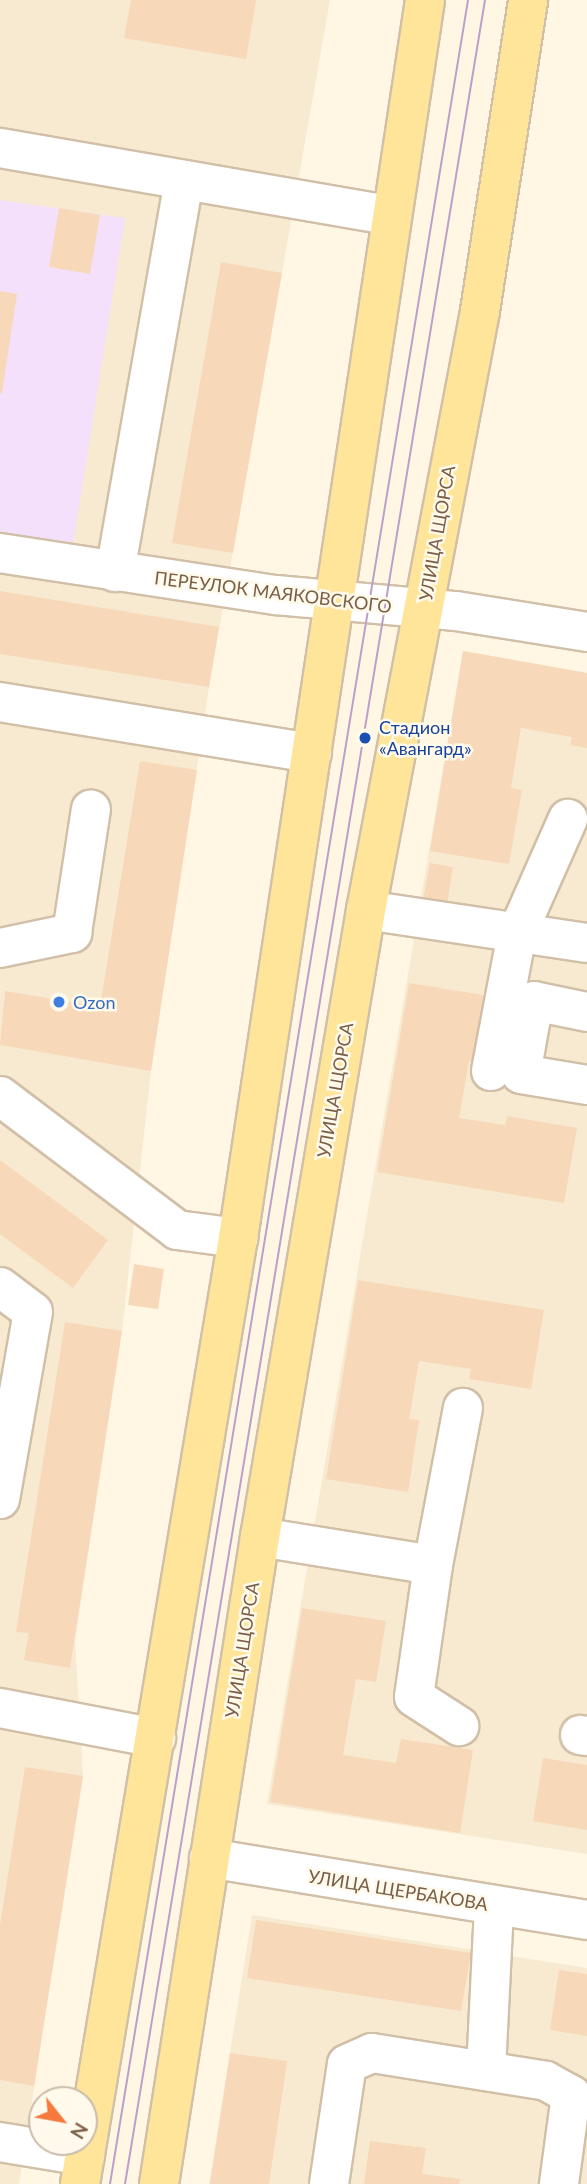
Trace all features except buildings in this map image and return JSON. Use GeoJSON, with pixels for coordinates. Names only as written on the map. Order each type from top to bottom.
{"type":"FeatureCollection","features":[{"type":"Feature","properties":{"kind":"main road"},"geometry":{"type":"LineString","coordinates":[[83,2170],[238,1238],[312,752],[389,215],[425,0]]}},
{"type":"Feature","properties":{"kind":"main road","name":"УЛИЦА ЩОРСА"},"geometry":{"type":"LineString","coordinates":[[159,2184],[260,1536],[366,910],[480,311],[528,0]]}},
{"type":"Feature","properties":{"kind":"street"},"geometry":{"type":"LineString","coordinates":[[0,148],[389,215]]}},
{"type":"Feature","properties":{"kind":"street"},"geometry":{"type":"LineString","coordinates":[[116,572],[184,180]]}},
{"type":"Feature","properties":{"kind":"street","name":"ПЕРЕУЛОК МАЯКОВСКОГО"},"geometry":{"type":"LineString","coordinates":[[0,553],[116,572],[423,611],[456,611],[587,632]]}},
{"type":"Feature","properties":{"kind":"street"},"geometry":{"type":"LineString","coordinates":[[0,702],[312,752]]}},
{"type":"Feature","properties":{"kind":"street"},"geometry":{"type":"LineString","coordinates":[[0,948],[72,933],[91,809]]}},
{"type":"Feature","properties":{"kind":"street"},"geometry":{"type":"LineString","coordinates":[[491,1071],[517,934],[568,819]]}},
{"type":"Feature","properties":{"kind":"street"},"geometry":{"type":"LineString","coordinates":[[366,910],[587,943]]}},
{"type":"Feature","properties":{"kind":"street"},"geometry":{"type":"LineString","coordinates":[[587,1012],[534,1001],[521,1074],[587,1085]]}},
{"type":"Feature","properties":{"kind":"street"},"geometry":{"type":"LineString","coordinates":[[0,1096],[177,1230],[238,1238]]}},
{"type":"Feature","properties":{"kind":"street"},"geometry":{"type":"LineString","coordinates":[[0,1287],[33,1312],[0,1499]]}},
{"type":"Feature","properties":{"kind":"street"},"geometry":{"type":"LineString","coordinates":[[459,1726],[414,1697],[433,1564],[463,1408]]}},
{"type":"Feature","properties":{"kind":"street"},"geometry":{"type":"LineString","coordinates":[[260,1536],[433,1564]]}},
{"type":"Feature","properties":{"kind":"street"},"geometry":{"type":"LineString","coordinates":[[0,1708],[156,1738]]}},
{"type":"Feature","properties":{"kind":"street","name":"УЛИЦА ЩЕРБАКОВА"},"geometry":{"type":"LineString","coordinates":[[209,1858],[587,1920]]}},
{"type":"Feature","properties":{"kind":"street"},"geometry":{"type":"LineString","coordinates":[[486,2071],[494,1906]]}},
{"type":"Feature","properties":{"kind":"street"},"geometry":{"type":"LineString","coordinates":[[329,2184],[347,2064],[372,2053],[546,2081],[572,2095],[559,2184]]}},
{"type":"Feature","properties":{"kind":"street"},"geometry":{"type":"LineString","coordinates":[[0,2142],[83,2170]]}},
{"type":"Feature","properties":{"kind":"shaded area"},"geometry":{"type":"Polygon","coordinates":[[[0,0],[330,0],[209,687],[151,1071],[122,1331],[75,1641],[83,1776],[34,2086],[28,2086],[28,2127],[19,2184],[0,2184],[0,0]]]}},
{"type":"Feature","properties":{"kind":"shaded area"},"geometry":{"type":"Polygon","coordinates":[[[0,200],[125,218],[73,545],[0,532],[0,200]]]}},
{"type":"Feature","properties":{"kind":"shaded area"},"geometry":{"type":"Polygon","coordinates":[[[463,651],[587,673],[587,1854],[267,1804],[463,651]]]}},
{"type":"Feature","properties":{"kind":"shaded area"},"geometry":{"type":"Polygon","coordinates":[[[252,1915],[587,1968],[587,2184],[209,2184],[252,1915]]]}},
{"type":"Feature","properties":{"kind":"tram line"},"geometry":{"type":"LineString","coordinates":[[110,2184],[468,0]]}},
{"type":"Feature","properties":{"kind":"tram line"},"geometry":{"type":"LineString","coordinates":[[125,2184],[485,0]]}},
{"type":"Feature","properties":{"kind":"place","name":"Стадион «Авангард»"},"geometry":{"type":"Point","coordinates":[365,738]}},
{"type":"Feature","properties":{"kind":"place","name":"Ozon"},"geometry":{"type":"Point","coordinates":[59,1002]}}]}
